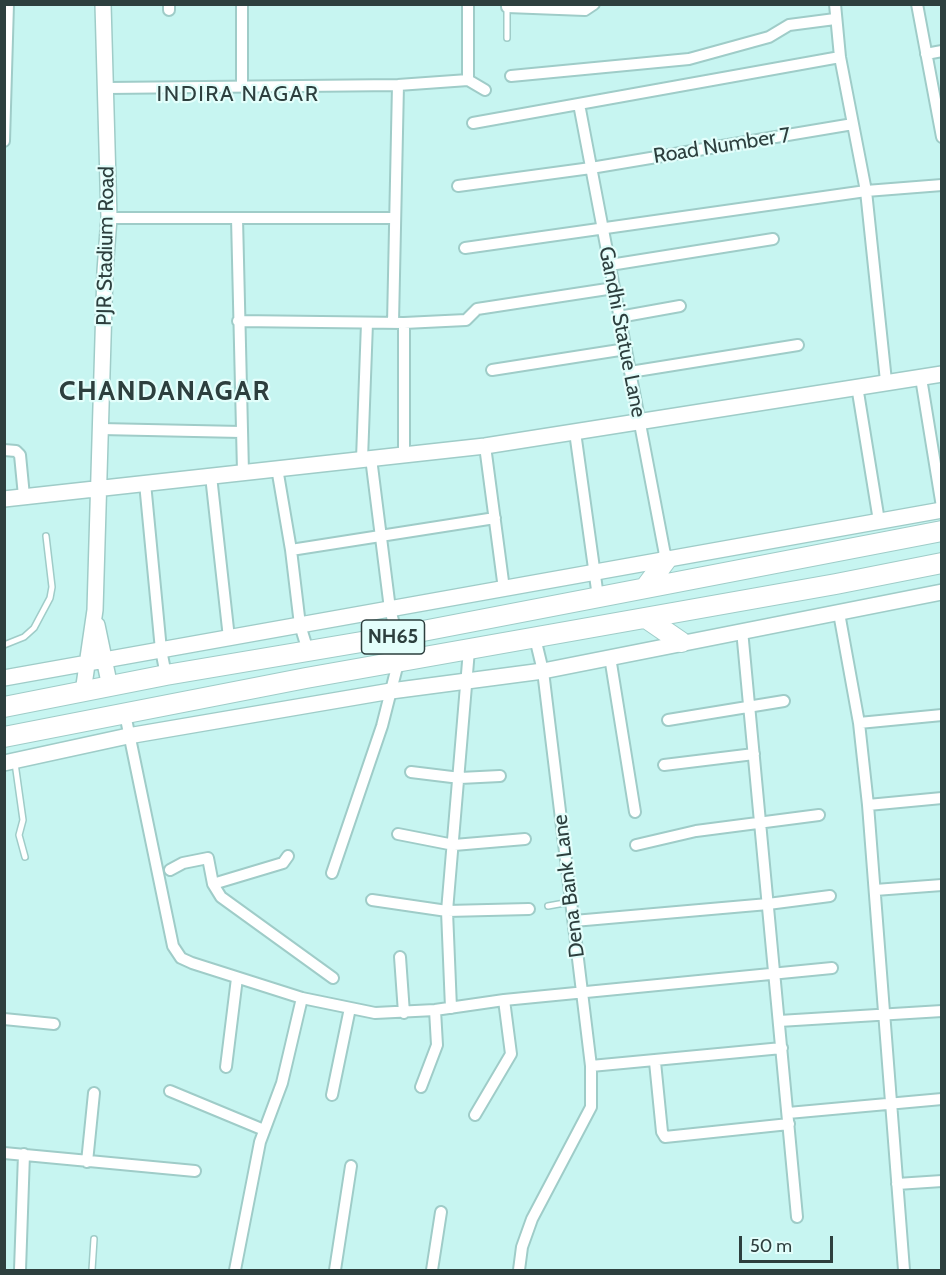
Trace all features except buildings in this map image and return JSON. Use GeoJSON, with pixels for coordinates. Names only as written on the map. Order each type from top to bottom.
{"type":"FeatureCollection","features":[{"type":"Feature","properties":{"kind":"highway","name":"NH65"},"geometry":{"type":"LineString","coordinates":[[4,707],[166,675],[268,660],[397,636],[942,531]]}},
{"type":"Feature","properties":{"kind":"highway"},"geometry":{"type":"LineString","coordinates":[[645,588],[666,560]]}},
{"type":"Feature","properties":{"kind":"highway","name":"NH65"},"geometry":{"type":"LineString","coordinates":[[4,737],[271,685],[942,563]]}},
{"type":"Feature","properties":{"kind":"highway"},"geometry":{"type":"LineString","coordinates":[[646,618],[681,642]]}},
{"type":"Feature","properties":{"kind":"highway"},"geometry":{"type":"LineString","coordinates":[[268,660],[271,685]]}},
{"type":"Feature","properties":{"kind":"street"},"geometry":{"type":"LineString","coordinates":[[4,141],[8,4]]}},
{"type":"Feature","properties":{"kind":"street","name":"PJR Stadium Road"},"geometry":{"type":"LineString","coordinates":[[95,610],[105,271],[109,218],[103,4]]}},
{"type":"Feature","properties":{"kind":"street"},"geometry":{"type":"LineString","coordinates":[[242,4],[243,87]]}},
{"type":"Feature","properties":{"kind":"street"},"geometry":{"type":"LineString","coordinates":[[468,4],[468,80]]}},
{"type":"Feature","properties":{"kind":"street"},"geometry":{"type":"LineString","coordinates":[[507,6],[585,10],[594,4]]}},
{"type":"Feature","properties":{"kind":"street"},"geometry":{"type":"LineString","coordinates":[[917,4],[942,137]]}},
{"type":"Feature","properties":{"kind":"street"},"geometry":{"type":"LineString","coordinates":[[511,75],[618,68],[689,59],[769,37],[789,25],[837,9],[840,57],[866,191],[886,381]]}},
{"type":"Feature","properties":{"kind":"street"},"geometry":{"type":"LineString","coordinates":[[926,54],[942,51]]}},
{"type":"Feature","properties":{"kind":"street"},"geometry":{"type":"LineString","coordinates":[[473,123],[840,57]]}},
{"type":"Feature","properties":{"kind":"street"},"geometry":{"type":"LineString","coordinates":[[107,88],[398,85],[468,80],[485,90]]}},
{"type":"Feature","properties":{"kind":"street"},"geometry":{"type":"LineString","coordinates":[[398,85],[396,218],[404,454]]}},
{"type":"Feature","properties":{"kind":"street","name":"Gandhi Statue Lane"},"geometry":{"type":"LineString","coordinates":[[579,104],[666,560]]}},
{"type":"Feature","properties":{"kind":"street","name":"Road Number 7"},"geometry":{"type":"LineString","coordinates":[[458,186],[591,168],[853,124]]}},
{"type":"Feature","properties":{"kind":"street"},"geometry":{"type":"LineString","coordinates":[[465,248],[866,191],[942,185]]}},
{"type":"Feature","properties":{"kind":"street"},"geometry":{"type":"LineString","coordinates":[[109,218],[396,218]]}},
{"type":"Feature","properties":{"kind":"street"},"geometry":{"type":"LineString","coordinates":[[237,218],[243,472]]}},
{"type":"Feature","properties":{"kind":"street"},"geometry":{"type":"LineString","coordinates":[[610,265],[773,239]]}},
{"type":"Feature","properties":{"kind":"street"},"geometry":{"type":"LineString","coordinates":[[238,321],[399,323],[466,320],[477,309],[614,288]]}},
{"type":"Feature","properties":{"kind":"street"},"geometry":{"type":"LineString","coordinates":[[620,317],[680,306]]}},
{"type":"Feature","properties":{"kind":"street"},"geometry":{"type":"LineString","coordinates":[[367,323],[367,459],[390,609],[397,636]]}},
{"type":"Feature","properties":{"kind":"street"},"geometry":{"type":"LineString","coordinates":[[630,372],[798,345]]}},
{"type":"Feature","properties":{"kind":"street"},"geometry":{"type":"LineString","coordinates":[[492,370],[626,348]]}},
{"type":"Feature","properties":{"kind":"street"},"geometry":{"type":"LineString","coordinates":[[4,499],[485,446],[886,381],[942,374]]}},
{"type":"Feature","properties":{"kind":"street"},"geometry":{"type":"LineString","coordinates":[[4,678],[942,509],[921,378]]}},
{"type":"Feature","properties":{"kind":"street"},"geometry":{"type":"LineString","coordinates":[[857,386],[879,522]]}},
{"type":"Feature","properties":{"kind":"street"},"geometry":{"type":"LineString","coordinates":[[101,429],[241,432]]}},
{"type":"Feature","properties":{"kind":"street"},"geometry":{"type":"LineString","coordinates":[[575,432],[598,597]]}},
{"type":"Feature","properties":{"kind":"street"},"geometry":{"type":"LineString","coordinates":[[485,446],[504,589]]}},
{"type":"Feature","properties":{"kind":"street"},"geometry":{"type":"LineString","coordinates":[[4,450],[16,451],[20,455],[24,496]]}},
{"type":"Feature","properties":{"kind":"street"},"geometry":{"type":"LineString","coordinates":[[277,468],[291,550],[300,625],[308,651]]}},
{"type":"Feature","properties":{"kind":"street"},"geometry":{"type":"LineString","coordinates":[[210,476],[229,638]]}},
{"type":"Feature","properties":{"kind":"street"},"geometry":{"type":"LineString","coordinates":[[145,483],[161,650],[166,675]]}},
{"type":"Feature","properties":{"kind":"street"},"geometry":{"type":"LineString","coordinates":[[291,550],[495,518]]}},
{"type":"Feature","properties":{"kind":"street"},"geometry":{"type":"LineString","coordinates":[[10,762],[128,736],[390,691],[467,683],[543,670],[942,592]]}},
{"type":"Feature","properties":{"kind":"street"},"geometry":{"type":"LineString","coordinates":[[95,610],[103,661],[110,687]]}},
{"type":"Feature","properties":{"kind":"street"},"geometry":{"type":"LineString","coordinates":[[83,692],[95,610]]}},
{"type":"Feature","properties":{"kind":"street"},"geometry":{"type":"LineString","coordinates":[[839,613],[859,723],[868,805],[904,1269]]}},
{"type":"Feature","properties":{"kind":"street"},"geometry":{"type":"LineString","coordinates":[[742,630],[797,1217]]}},
{"type":"Feature","properties":{"kind":"street","name":"Dena Bank Lane"},"geometry":{"type":"LineString","coordinates":[[519,1270],[522,1247],[532,1219],[591,1107],[591,1066],[543,670],[536,638]]}},
{"type":"Feature","properties":{"kind":"street"},"geometry":{"type":"LineString","coordinates":[[451,1008],[447,911],[469,650]]}},
{"type":"Feature","properties":{"kind":"street"},"geometry":{"type":"LineString","coordinates":[[610,657],[635,812]]}},
{"type":"Feature","properties":{"kind":"street"},"geometry":{"type":"LineString","coordinates":[[332,873],[382,726],[398,663]]}},
{"type":"Feature","properties":{"kind":"street"},"geometry":{"type":"LineString","coordinates":[[668,720],[784,701]]}},
{"type":"Feature","properties":{"kind":"street"},"geometry":{"type":"LineString","coordinates":[[125,714],[175,950],[181,957],[192,963],[302,998],[375,1013],[435,1010],[504,1000],[832,968]]}},
{"type":"Feature","properties":{"kind":"street"},"geometry":{"type":"LineString","coordinates":[[859,723],[942,715]]}},
{"type":"Feature","properties":{"kind":"street"},"geometry":{"type":"LineString","coordinates":[[663,765],[754,754]]}},
{"type":"Feature","properties":{"kind":"street"},"geometry":{"type":"LineString","coordinates":[[411,772],[460,778],[500,776]]}},
{"type":"Feature","properties":{"kind":"street"},"geometry":{"type":"LineString","coordinates":[[868,805],[942,798]]}},
{"type":"Feature","properties":{"kind":"street"},"geometry":{"type":"LineString","coordinates":[[636,845],[696,831],[819,814]]}},
{"type":"Feature","properties":{"kind":"street"},"geometry":{"type":"LineString","coordinates":[[398,834],[454,845],[525,839]]}},
{"type":"Feature","properties":{"kind":"street"},"geometry":{"type":"LineString","coordinates":[[213,884],[284,864],[288,856]]}},
{"type":"Feature","properties":{"kind":"street"},"geometry":{"type":"LineString","coordinates":[[170,870],[183,863],[208,858],[213,884],[221,897],[333,978]]}},
{"type":"Feature","properties":{"kind":"street"},"geometry":{"type":"LineString","coordinates":[[874,890],[942,885]]}},
{"type":"Feature","properties":{"kind":"street"},"geometry":{"type":"LineString","coordinates":[[573,921],[768,904],[830,896]]}},
{"type":"Feature","properties":{"kind":"street"},"geometry":{"type":"LineString","coordinates":[[372,900],[447,911],[529,909]]}},
{"type":"Feature","properties":{"kind":"street"},"geometry":{"type":"LineString","coordinates":[[400,957],[404,1013]]}},
{"type":"Feature","properties":{"kind":"street"},"geometry":{"type":"LineString","coordinates":[[226,1066],[237,978]]}},
{"type":"Feature","properties":{"kind":"street"},"geometry":{"type":"LineString","coordinates":[[235,1270],[242,1225],[264,1130],[282,1083],[302,998]]}},
{"type":"Feature","properties":{"kind":"street"},"geometry":{"type":"LineString","coordinates":[[475,1115],[511,1054],[504,1000]]}},
{"type":"Feature","properties":{"kind":"street"},"geometry":{"type":"LineString","coordinates":[[332,1095],[350,1008]]}},
{"type":"Feature","properties":{"kind":"street"},"geometry":{"type":"LineString","coordinates":[[422,1087],[437,1045],[435,1010]]}},
{"type":"Feature","properties":{"kind":"street"},"geometry":{"type":"LineString","coordinates":[[779,1021],[942,1011]]}},
{"type":"Feature","properties":{"kind":"street"},"geometry":{"type":"LineString","coordinates":[[4,1019],[54,1024]]}},
{"type":"Feature","properties":{"kind":"street"},"geometry":{"type":"LineString","coordinates":[[591,1066],[655,1062],[782,1048]]}},
{"type":"Feature","properties":{"kind":"street"},"geometry":{"type":"LineString","coordinates":[[655,1062],[665,1137],[891,1103],[942,1099]]}},
{"type":"Feature","properties":{"kind":"street"},"geometry":{"type":"LineString","coordinates":[[170,1091],[264,1130]]}},
{"type":"Feature","properties":{"kind":"street"},"geometry":{"type":"LineString","coordinates":[[87,1162],[94,1093]]}},
{"type":"Feature","properties":{"kind":"street"},"geometry":{"type":"LineString","coordinates":[[4,1153],[195,1172]]}},
{"type":"Feature","properties":{"kind":"street"},"geometry":{"type":"LineString","coordinates":[[20,1270],[24,1154]]}},
{"type":"Feature","properties":{"kind":"street"},"geometry":{"type":"LineString","coordinates":[[335,1270],[351,1166]]}},
{"type":"Feature","properties":{"kind":"street"},"geometry":{"type":"LineString","coordinates":[[897,1184],[942,1181]]}},
{"type":"Feature","properties":{"kind":"street"},"geometry":{"type":"LineString","coordinates":[[432,1270],[441,1212]]}},
{"type":"Feature","properties":{"kind":"lane"},"geometry":{"type":"LineString","coordinates":[[507,6],[507,38]]}},
{"type":"Feature","properties":{"kind":"lane"},"geometry":{"type":"LineString","coordinates":[[4,645],[24,637],[33,628],[50,598],[52,588],[46,536]]}},
{"type":"Feature","properties":{"kind":"lane"},"geometry":{"type":"LineString","coordinates":[[10,762],[23,820],[20,835],[25,857]]}},
{"type":"Feature","properties":{"kind":"lane"},"geometry":{"type":"LineString","coordinates":[[157,872],[170,870]]}},
{"type":"Feature","properties":{"kind":"lane"},"geometry":{"type":"LineString","coordinates":[[548,906],[571,902]]}},
{"type":"Feature","properties":{"kind":"lane"},"geometry":{"type":"LineString","coordinates":[[92,1270],[94,1239]]}},
{"type":"Feature","properties":{"kind":"district","name":"INDIRA NAGAR"},"geometry":{"type":"Point","coordinates":[238,95]}},
{"type":"Feature","properties":{"kind":"district","name":"CHANDANAGAR"},"geometry":{"type":"Point","coordinates":[165,392]}}]}
